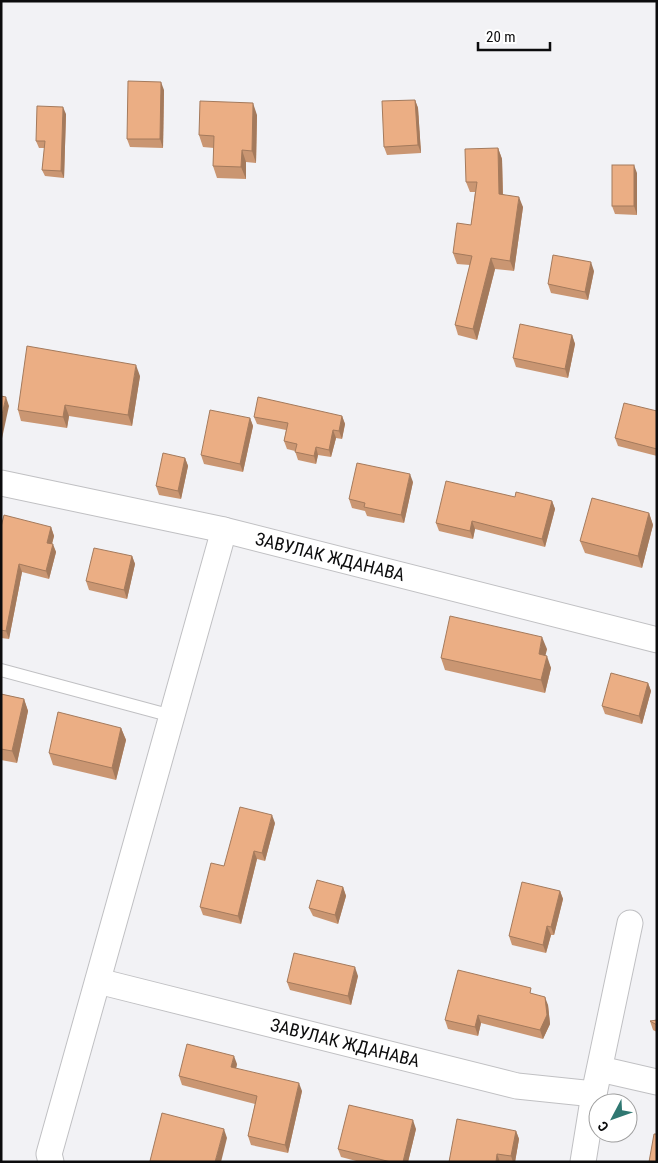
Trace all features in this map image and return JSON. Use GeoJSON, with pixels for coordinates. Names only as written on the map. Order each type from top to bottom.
{"type":"FeatureCollection","features":[{"type":"Feature","properties":{"kind":"street","name":"ЗАВУЛАК ЖДАНАВА"},"geometry":{"type":"LineString","coordinates":[[1,483],[224,530],[657,640]]}},
{"type":"Feature","properties":{"kind":"street"},"geometry":{"type":"LineString","coordinates":[[50,1158],[224,530]]}},
{"type":"Feature","properties":{"kind":"street"},"geometry":{"type":"LineString","coordinates":[[594,1093],[630,924]]}},
{"type":"Feature","properties":{"kind":"street","name":"ЗАВУЛАК ЖДАНАВА"},"geometry":{"type":"LineString","coordinates":[[98,981],[517,1086],[588,1093]]}},
{"type":"Feature","properties":{"kind":"street"},"geometry":{"type":"LineString","coordinates":[[600,1069],[657,1082]]}},
{"type":"Feature","properties":{"kind":"street"},"geometry":{"type":"LineString","coordinates":[[583,1162],[588,1131]]}},
{"type":"Feature","properties":{"kind":"lane"},"geometry":{"type":"LineString","coordinates":[[1,670],[172,716]]}},
{"type":"Feature","properties":{"kind":"building"},"geometry":{"type":"Polygon","coordinates":[[[128,81],[161,82],[160,139],[127,139],[128,81]]]}},
{"type":"Feature","properties":{"kind":"building"},"geometry":{"type":"Polygon","coordinates":[[[415,100],[418,145],[384,147],[382,101],[415,100]]]}},
{"type":"Feature","properties":{"kind":"building"},"geometry":{"type":"Polygon","coordinates":[[[200,101],[253,103],[252,151],[242,150],[241,167],[213,166],[214,136],[199,135],[200,101]]]}},
{"type":"Feature","properties":{"kind":"building"},"geometry":{"type":"Polygon","coordinates":[[[37,106],[63,107],[61,171],[42,170],[45,141],[36,141],[37,106]]]}},
{"type":"Feature","properties":{"kind":"building"},"geometry":{"type":"Polygon","coordinates":[[[498,148],[499,194],[519,197],[510,261],[491,258],[473,329],[455,325],[472,256],[453,253],[457,223],[471,225],[477,182],[466,182],[465,149],[498,148]]]}},
{"type":"Feature","properties":{"kind":"building"},"geometry":{"type":"Polygon","coordinates":[[[612,165],[634,165],[634,206],[612,206],[612,165]]]}},
{"type":"Feature","properties":{"kind":"building"},"geometry":{"type":"Polygon","coordinates":[[[553,255],[591,262],[585,292],[548,284],[553,255]]]}},
{"type":"Feature","properties":{"kind":"building"},"geometry":{"type":"Polygon","coordinates":[[[520,324],[572,335],[565,369],[513,358],[520,324]]]}},
{"type":"Feature","properties":{"kind":"building"},"geometry":{"type":"Polygon","coordinates":[[[27,346],[136,365],[128,415],[65,405],[63,417],[18,410],[27,346]]]}},
{"type":"Feature","properties":{"kind":"building"},"geometry":{"type":"Polygon","coordinates":[[[1,396],[6,397],[1,419],[1,396]]]}},
{"type":"Feature","properties":{"kind":"building"},"geometry":{"type":"Polygon","coordinates":[[[258,397],[342,416],[339,431],[333,430],[329,450],[316,447],[314,456],[295,452],[297,444],[284,441],[288,423],[254,417],[258,397]]]}},
{"type":"Feature","properties":{"kind":"building"},"geometry":{"type":"Polygon","coordinates":[[[624,403],[657,411],[657,449],[615,438],[624,403]]]}},
{"type":"Feature","properties":{"kind":"building"},"geometry":{"type":"Polygon","coordinates":[[[210,410],[250,418],[240,464],[201,455],[210,410]]]}},
{"type":"Feature","properties":{"kind":"building"},"geometry":{"type":"Polygon","coordinates":[[[163,453],[185,458],[178,491],[156,486],[163,453]]]}},
{"type":"Feature","properties":{"kind":"building"},"geometry":{"type":"Polygon","coordinates":[[[357,463],[410,474],[401,515],[364,507],[365,503],[349,499],[357,463]]]}},
{"type":"Feature","properties":{"kind":"building"},"geometry":{"type":"Polygon","coordinates":[[[446,481],[515,497],[516,492],[552,501],[542,539],[472,521],[470,531],[436,523],[446,481]]]}},
{"type":"Feature","properties":{"kind":"building"},"geometry":{"type":"Polygon","coordinates":[[[592,498],[649,513],[638,556],[580,541],[592,498]]]}},
{"type":"Feature","properties":{"kind":"building"},"geometry":{"type":"Polygon","coordinates":[[[4,515],[51,527],[47,543],[53,544],[46,571],[19,564],[6,631],[1,630],[1,527],[4,515]]]}},
{"type":"Feature","properties":{"kind":"building"},"geometry":{"type":"Polygon","coordinates":[[[94,548],[132,556],[124,590],[86,581],[94,548]]]}},
{"type":"Feature","properties":{"kind":"building"},"geometry":{"type":"Polygon","coordinates":[[[450,616],[542,637],[539,654],[547,656],[541,680],[441,658],[450,616]]]}},
{"type":"Feature","properties":{"kind":"building"},"geometry":{"type":"Polygon","coordinates":[[[611,673],[648,683],[639,716],[602,706],[611,673]]]}},
{"type":"Feature","properties":{"kind":"building"},"geometry":{"type":"Polygon","coordinates":[[[1,694],[24,699],[12,751],[1,749],[1,694]]]}},
{"type":"Feature","properties":{"kind":"building"},"geometry":{"type":"Polygon","coordinates":[[[58,712],[121,728],[112,768],[49,753],[58,712]]]}},
{"type":"Feature","properties":{"kind":"building"},"geometry":{"type":"Polygon","coordinates":[[[240,807],[272,815],[262,853],[254,851],[238,916],[200,907],[211,863],[224,866],[240,807]]]}},
{"type":"Feature","properties":{"kind":"building"},"geometry":{"type":"Polygon","coordinates":[[[317,880],[343,887],[335,915],[309,908],[317,880]]]}},
{"type":"Feature","properties":{"kind":"building"},"geometry":{"type":"Polygon","coordinates":[[[522,882],[560,891],[551,927],[547,926],[543,945],[509,936],[522,882]]]}},
{"type":"Feature","properties":{"kind":"building"},"geometry":{"type":"Polygon","coordinates":[[[294,953],[355,967],[348,996],[287,982],[294,953]]]}},
{"type":"Feature","properties":{"kind":"building"},"geometry":{"type":"Polygon","coordinates":[[[458,970],[531,988],[530,993],[545,997],[547,1015],[540,1030],[478,1015],[475,1027],[445,1020],[458,970]]]}},
{"type":"Feature","properties":{"kind":"building"},"geometry":{"type":"Polygon","coordinates":[[[657,1020],[657,1025],[650,1021],[657,1020]]]}},
{"type":"Feature","properties":{"kind":"building"},"geometry":{"type":"Polygon","coordinates":[[[187,1044],[234,1056],[231,1067],[299,1083],[285,1145],[248,1136],[257,1096],[179,1076],[187,1044]]]}},
{"type":"Feature","properties":{"kind":"building"},"geometry":{"type":"Polygon","coordinates":[[[349,1105],[413,1120],[403,1162],[391,1162],[338,1149],[349,1105]]]}},
{"type":"Feature","properties":{"kind":"building"},"geometry":{"type":"Polygon","coordinates":[[[162,1113],[224,1129],[215,1162],[150,1161],[162,1113]]]}},
{"type":"Feature","properties":{"kind":"building"},"geometry":{"type":"Polygon","coordinates":[[[457,1119],[516,1131],[511,1156],[497,1154],[496,1162],[449,1162],[457,1119]]]}},
{"type":"Feature","properties":{"kind":"building"},"geometry":{"type":"Polygon","coordinates":[[[654,1134],[657,1134],[657,1162],[649,1162],[654,1134]]]}}]}
